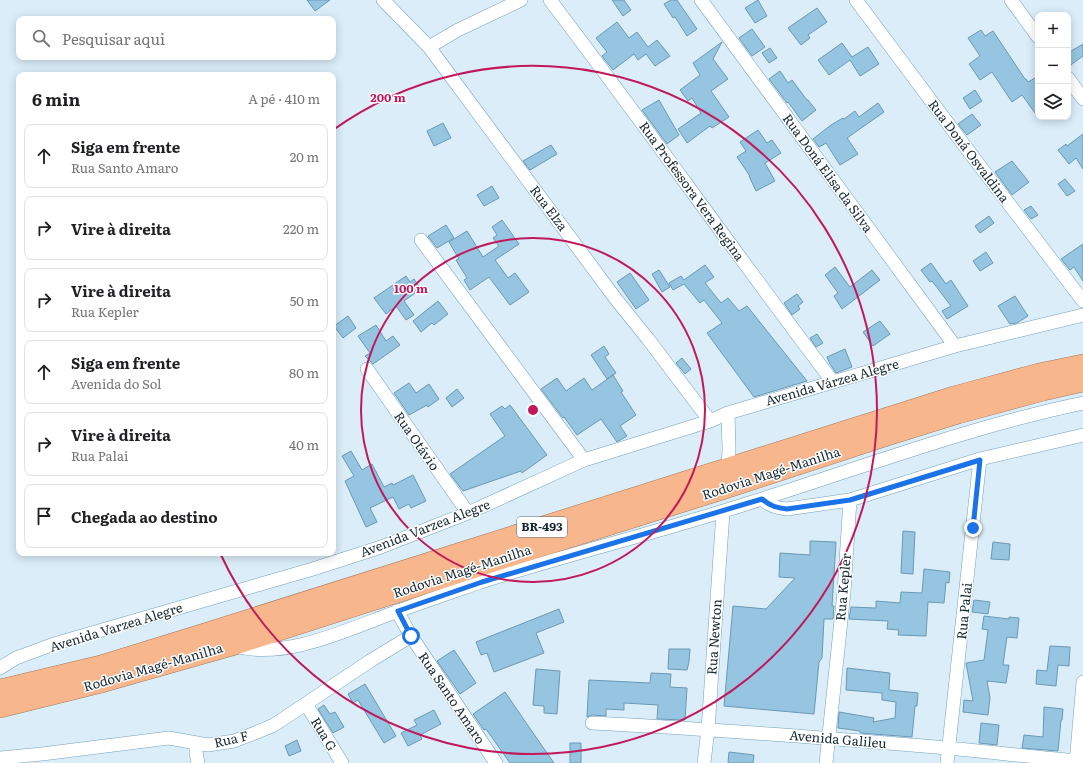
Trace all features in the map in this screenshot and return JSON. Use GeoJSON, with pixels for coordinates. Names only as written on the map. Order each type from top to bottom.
{"type":"FeatureCollection","features":[{"type":"Feature","properties":{"kind":"highway","name":"Rodovia Magé-Manilha"},"geometry":{"type":"LineString","coordinates":[[0,690],[101,666],[954,397],[1039,374],[1083,365]]}},
{"type":"Feature","properties":{"kind":"highway","name":"Rodovia Magé-Manilha"},"geometry":{"type":"LineString","coordinates":[[0,707],[105,681],[232,645],[525,550],[722,490],[887,435],[1043,390],[1083,381]]}},
{"type":"Feature","properties":{"kind":"street","name":"Rua Elza"},"geometry":{"type":"LineString","coordinates":[[383,0],[429,47],[616,298],[710,421]]}},
{"type":"Feature","properties":{"kind":"street"},"geometry":{"type":"LineString","coordinates":[[429,47],[458,30],[521,0]]}},
{"type":"Feature","properties":{"kind":"street","name":"Rua Professora Vera Regina"},"geometry":{"type":"LineString","coordinates":[[550,0],[615,85],[761,286],[833,382]]}},
{"type":"Feature","properties":{"kind":"street","name":"Rua Doná Elisa da Silva"},"geometry":{"type":"LineString","coordinates":[[701,0],[955,346]]}},
{"type":"Feature","properties":{"kind":"street","name":"Rua Doná Osvaldina"},"geometry":{"type":"LineString","coordinates":[[856,0],[1083,301]]}},
{"type":"Feature","properties":{"kind":"street"},"geometry":{"type":"LineString","coordinates":[[1011,0],[1035,33]]}},
{"type":"Feature","properties":{"kind":"street"},"geometry":{"type":"LineString","coordinates":[[1071,82],[1083,99]]}},
{"type":"Feature","properties":{"kind":"street"},"geometry":{"type":"LineString","coordinates":[[421,240],[584,460]]}},
{"type":"Feature","properties":{"kind":"street","name":"Avenida Várzea Alegre"},"geometry":{"type":"LineString","coordinates":[[584,460],[710,421],[728,413],[955,346],[1083,315]]}},
{"type":"Feature","properties":{"kind":"street","name":"Rua Otávio"},"geometry":{"type":"LineString","coordinates":[[367,369],[468,513]]}},
{"type":"Feature","properties":{"kind":"street"},"geometry":{"type":"LineString","coordinates":[[232,645],[256,650],[288,648],[351,629],[482,582],[723,512],[945,439],[1021,417],[1083,403]]}},
{"type":"Feature","properties":{"kind":"street"},"geometry":{"type":"LineString","coordinates":[[728,413],[728,469]]}},
{"type":"Feature","properties":{"kind":"street"},"geometry":{"type":"LineString","coordinates":[[762,499],[771,506],[787,509],[850,500],[980,460],[1083,435]]}},
{"type":"Feature","properties":{"kind":"street","name":"Avenida Varzea Alegre"},"geometry":{"type":"LineString","coordinates":[[0,668],[16,658],[54,644],[381,547],[468,513],[584,460]]}},
{"type":"Feature","properties":{"kind":"street","name":"Rua Palai"},"geometry":{"type":"LineString","coordinates":[[947,763],[980,460]]}},
{"type":"Feature","properties":{"kind":"street","name":"Rua Kepler"},"geometry":{"type":"LineString","coordinates":[[826,763],[844,592],[850,500]]}},
{"type":"Feature","properties":{"kind":"street","name":"Rua Newton"},"geometry":{"type":"LineString","coordinates":[[704,763],[708,729],[723,512]]}},
{"type":"Feature","properties":{"kind":"street","name":"Rua Santo Amaro"},"geometry":{"type":"LineString","coordinates":[[398,611],[411,636],[496,763]]}},
{"type":"Feature","properties":{"kind":"street","name":"Rua F"},"geometry":{"type":"LineString","coordinates":[[0,758],[46,758],[169,738],[208,744],[234,741],[274,725],[370,661],[411,636]]}},
{"type":"Feature","properties":{"kind":"street"},"geometry":{"type":"LineString","coordinates":[[1078,762],[1083,682]]}},
{"type":"Feature","properties":{"kind":"street","name":"Rua G"},"geometry":{"type":"LineString","coordinates":[[306,704],[342,763]]}},
{"type":"Feature","properties":{"kind":"street","name":"Avenida Galileu"},"geometry":{"type":"LineString","coordinates":[[592,723],[708,729],[828,738],[948,748],[1078,762]]}},
{"type":"Feature","properties":{"kind":"street"},"geometry":{"type":"LineString","coordinates":[[196,743],[198,763]]}},
{"type":"Feature","properties":{"kind":"building"},"geometry":{"type":"Polygon","coordinates":[[[307,0],[330,0],[315,11],[307,0]]]}},
{"type":"Feature","properties":{"kind":"building"},"geometry":{"type":"Polygon","coordinates":[[[612,0],[624,0],[631,10],[623,16],[612,0]]]}},
{"type":"Feature","properties":{"kind":"building"},"geometry":{"type":"Polygon","coordinates":[[[671,0],[677,0],[697,29],[687,36],[675,17],[673,18],[664,4],[671,0]]]}},
{"type":"Feature","properties":{"kind":"building"},"geometry":{"type":"Polygon","coordinates":[[[758,0],[767,16],[755,23],[745,8],[758,0]]]}},
{"type":"Feature","properties":{"kind":"building"},"geometry":{"type":"Polygon","coordinates":[[[817,8],[827,22],[808,35],[810,38],[801,45],[788,28],[817,8]]]}},
{"type":"Feature","properties":{"kind":"building"},"geometry":{"type":"Polygon","coordinates":[[[617,22],[629,38],[637,32],[648,47],[657,40],[670,56],[655,66],[646,54],[638,60],[634,54],[613,70],[602,56],[607,52],[596,38],[617,22]]]}},
{"type":"Feature","properties":{"kind":"building"},"geometry":{"type":"Polygon","coordinates":[[[752,29],[765,47],[752,56],[739,38],[752,29]]]}},
{"type":"Feature","properties":{"kind":"building"},"geometry":{"type":"Polygon","coordinates":[[[981,30],[985,36],[993,31],[1025,79],[1028,82],[1035,78],[1035,113],[1022,95],[1012,102],[992,72],[980,80],[969,64],[980,56],[968,38],[981,30]]]}},
{"type":"Feature","properties":{"kind":"building"},"geometry":{"type":"Polygon","coordinates":[[[722,42],[713,59],[728,79],[711,91],[729,117],[712,128],[710,126],[687,143],[678,129],[701,113],[692,98],[688,101],[680,90],[700,75],[693,63],[722,42]]]}},
{"type":"Feature","properties":{"kind":"building"},"geometry":{"type":"Polygon","coordinates":[[[842,43],[852,57],[868,47],[879,64],[860,76],[850,60],[829,75],[818,60],[842,43]]]}},
{"type":"Feature","properties":{"kind":"building"},"geometry":{"type":"Polygon","coordinates":[[[1083,44],[1083,56],[1071,65],[1071,51],[1083,44]]]}},
{"type":"Feature","properties":{"kind":"building"},"geometry":{"type":"Polygon","coordinates":[[[770,48],[777,58],[769,63],[762,53],[770,48]]]}},
{"type":"Feature","properties":{"kind":"building"},"geometry":{"type":"Polygon","coordinates":[[[780,71],[788,83],[792,80],[816,110],[802,121],[769,79],[780,71]]]}},
{"type":"Feature","properties":{"kind":"building"},"geometry":{"type":"Polygon","coordinates":[[[975,90],[982,101],[970,109],[963,98],[975,90]]]}},
{"type":"Feature","properties":{"kind":"building"},"geometry":{"type":"Polygon","coordinates":[[[659,100],[679,135],[667,144],[642,110],[659,100]]]}},
{"type":"Feature","properties":{"kind":"building"},"geometry":{"type":"Polygon","coordinates":[[[878,103],[884,112],[847,138],[858,154],[840,165],[826,143],[819,147],[813,139],[831,125],[843,118],[844,119],[855,111],[859,117],[878,103]]]}},
{"type":"Feature","properties":{"kind":"building"},"geometry":{"type":"Polygon","coordinates":[[[972,114],[981,125],[967,135],[958,124],[972,114]]]}},
{"type":"Feature","properties":{"kind":"building"},"geometry":{"type":"Polygon","coordinates":[[[443,123],[451,138],[434,146],[427,131],[443,123]]]}},
{"type":"Feature","properties":{"kind":"building"},"geometry":{"type":"Polygon","coordinates":[[[758,130],[767,143],[772,140],[781,153],[765,163],[775,181],[756,191],[750,176],[737,157],[746,151],[740,142],[758,130]]]}},
{"type":"Feature","properties":{"kind":"building"},"geometry":{"type":"Polygon","coordinates":[[[1083,134],[1083,169],[1076,158],[1069,164],[1058,150],[1066,144],[1067,146],[1083,134]]]}},
{"type":"Feature","properties":{"kind":"building"},"geometry":{"type":"Polygon","coordinates":[[[551,145],[557,154],[530,170],[523,161],[551,145]]]}},
{"type":"Feature","properties":{"kind":"building"},"geometry":{"type":"Polygon","coordinates":[[[1012,161],[1029,182],[1012,195],[995,172],[1012,161]]]}},
{"type":"Feature","properties":{"kind":"building"},"geometry":{"type":"Polygon","coordinates":[[[1065,179],[1075,191],[1067,196],[1058,184],[1065,179]]]}},
{"type":"Feature","properties":{"kind":"building"},"geometry":{"type":"Polygon","coordinates":[[[492,186],[499,198],[484,206],[477,195],[492,186]]]}},
{"type":"Feature","properties":{"kind":"building"},"geometry":{"type":"Polygon","coordinates":[[[1031,206],[1038,215],[1031,219],[1024,210],[1031,206]]]}},
{"type":"Feature","properties":{"kind":"building"},"geometry":{"type":"Polygon","coordinates":[[[989,216],[994,223],[980,233],[975,226],[989,216]]]}},
{"type":"Feature","properties":{"kind":"building"},"geometry":{"type":"Polygon","coordinates":[[[502,220],[519,244],[495,260],[508,278],[515,273],[529,292],[510,305],[489,277],[470,290],[464,280],[467,278],[456,260],[459,259],[449,242],[467,231],[483,257],[499,246],[493,238],[497,235],[492,227],[502,220]]]}},
{"type":"Feature","properties":{"kind":"building"},"geometry":{"type":"Polygon","coordinates":[[[446,225],[454,238],[437,248],[428,236],[446,225]]]}},
{"type":"Feature","properties":{"kind":"building"},"geometry":{"type":"Polygon","coordinates":[[[1083,244],[1083,281],[1074,267],[1070,270],[1061,259],[1083,244]]]}},
{"type":"Feature","properties":{"kind":"building"},"geometry":{"type":"Polygon","coordinates":[[[986,252],[993,263],[980,271],[973,261],[986,252]]]}},
{"type":"Feature","properties":{"kind":"building"},"geometry":{"type":"Polygon","coordinates":[[[931,263],[946,284],[951,280],[968,306],[947,319],[942,311],[951,306],[932,281],[930,282],[921,270],[931,263]]]}},
{"type":"Feature","properties":{"kind":"building"},"geometry":{"type":"Polygon","coordinates":[[[705,265],[714,277],[705,283],[721,303],[728,298],[739,311],[747,306],[807,381],[754,397],[707,333],[722,323],[704,300],[700,303],[684,284],[673,290],[669,283],[681,276],[684,280],[705,265]]]}},
{"type":"Feature","properties":{"kind":"building"},"geometry":{"type":"Polygon","coordinates":[[[835,267],[850,287],[872,270],[880,280],[842,309],[834,296],[838,293],[825,275],[835,267]]]}},
{"type":"Feature","properties":{"kind":"building"},"geometry":{"type":"Polygon","coordinates":[[[659,270],[670,287],[662,292],[652,274],[659,270]]]}},
{"type":"Feature","properties":{"kind":"building"},"geometry":{"type":"Polygon","coordinates":[[[630,273],[649,300],[636,309],[617,282],[630,273]]]}},
{"type":"Feature","properties":{"kind":"building"},"geometry":{"type":"Polygon","coordinates":[[[406,276],[410,282],[414,279],[421,289],[404,301],[414,315],[406,320],[396,306],[386,314],[374,298],[406,276]]]}},
{"type":"Feature","properties":{"kind":"building"},"geometry":{"type":"Polygon","coordinates":[[[797,294],[803,302],[798,306],[800,309],[792,315],[784,303],[797,294]]]}},
{"type":"Feature","properties":{"kind":"building"},"geometry":{"type":"Polygon","coordinates":[[[1015,296],[1028,316],[1017,323],[1010,324],[998,306],[1015,296]]]}},
{"type":"Feature","properties":{"kind":"building"},"geometry":{"type":"Polygon","coordinates":[[[438,301],[448,314],[434,325],[432,323],[421,332],[413,321],[438,301]]]}},
{"type":"Feature","properties":{"kind":"building"},"geometry":{"type":"Polygon","coordinates":[[[348,316],[356,328],[343,338],[336,329],[336,325],[348,316]]]}},
{"type":"Feature","properties":{"kind":"building"},"geometry":{"type":"Polygon","coordinates":[[[880,321],[890,334],[873,346],[863,332],[880,321]]]}},
{"type":"Feature","properties":{"kind":"building"},"geometry":{"type":"Polygon","coordinates":[[[376,325],[386,341],[393,336],[400,345],[373,364],[365,356],[370,353],[358,336],[376,325]]]}},
{"type":"Feature","properties":{"kind":"building"},"geometry":{"type":"Polygon","coordinates":[[[817,334],[823,343],[816,347],[810,338],[817,334]]]}},
{"type":"Feature","properties":{"kind":"building"},"geometry":{"type":"Polygon","coordinates":[[[604,346],[609,354],[605,357],[616,373],[607,379],[591,355],[604,346]]]}},
{"type":"Feature","properties":{"kind":"building"},"geometry":{"type":"Polygon","coordinates":[[[845,349],[852,367],[836,373],[827,357],[845,349]]]}},
{"type":"Feature","properties":{"kind":"building"},"geometry":{"type":"Polygon","coordinates":[[[682,358],[691,369],[685,374],[676,363],[682,358]]]}},
{"type":"Feature","properties":{"kind":"building"},"geometry":{"type":"Polygon","coordinates":[[[613,375],[623,391],[621,392],[636,415],[620,426],[627,436],[617,442],[601,419],[577,435],[541,389],[557,378],[566,391],[584,378],[592,390],[613,375]]]}},
{"type":"Feature","properties":{"kind":"building"},"geometry":{"type":"Polygon","coordinates":[[[409,383],[416,393],[429,384],[439,399],[428,407],[427,405],[409,415],[394,393],[409,383]]]}},
{"type":"Feature","properties":{"kind":"building"},"geometry":{"type":"Polygon","coordinates":[[[457,389],[464,398],[452,407],[446,398],[457,389]]]}},
{"type":"Feature","properties":{"kind":"building"},"geometry":{"type":"Polygon","coordinates":[[[510,405],[547,455],[522,473],[521,471],[463,491],[450,474],[505,436],[490,414],[502,406],[505,409],[510,405]]]}},
{"type":"Feature","properties":{"kind":"building"},"geometry":{"type":"Polygon","coordinates":[[[351,451],[362,470],[372,464],[384,487],[392,483],[393,485],[413,475],[426,501],[411,508],[409,504],[399,509],[393,497],[370,508],[377,522],[366,527],[345,481],[354,476],[342,456],[351,451]]]}},
{"type":"Feature","properties":{"kind":"building"},"geometry":{"type":"Polygon","coordinates":[[[903,531],[915,532],[913,574],[901,573],[903,531]]]}},
{"type":"Feature","properties":{"kind":"building"},"geometry":{"type":"Polygon","coordinates":[[[810,541],[836,542],[832,606],[834,606],[833,619],[824,619],[822,658],[819,662],[814,714],[724,706],[733,606],[766,609],[795,578],[779,577],[780,553],[810,555],[810,541]]]}},
{"type":"Feature","properties":{"kind":"building"},"geometry":{"type":"Polygon","coordinates":[[[993,542],[1010,544],[1009,560],[991,559],[993,542]]]}},
{"type":"Feature","properties":{"kind":"building"},"geometry":{"type":"Polygon","coordinates":[[[924,569],[950,572],[949,583],[946,582],[944,603],[928,602],[926,636],[898,635],[899,630],[887,629],[888,621],[849,619],[851,607],[876,608],[876,601],[900,603],[901,592],[922,593],[924,569]]]}},
{"type":"Feature","properties":{"kind":"building"},"geometry":{"type":"Polygon","coordinates":[[[974,600],[990,602],[988,614],[972,612],[974,600]]]}},
{"type":"Feature","properties":{"kind":"building"},"geometry":{"type":"Polygon","coordinates":[[[559,609],[564,622],[536,633],[544,653],[494,672],[487,653],[481,655],[476,642],[559,609]]]}},
{"type":"Feature","properties":{"kind":"building"},"geometry":{"type":"Polygon","coordinates":[[[984,616],[1009,619],[1009,617],[1019,618],[1017,638],[1007,637],[1003,665],[1009,665],[1006,683],[987,681],[990,698],[988,715],[963,712],[964,700],[973,701],[966,663],[984,660],[988,630],[982,629],[984,616]]]}},
{"type":"Feature","properties":{"kind":"building"},"geometry":{"type":"Polygon","coordinates":[[[1050,646],[1070,647],[1069,666],[1058,665],[1056,686],[1036,684],[1037,670],[1047,671],[1050,646]]]}},
{"type":"Feature","properties":{"kind":"building"},"geometry":{"type":"Polygon","coordinates":[[[669,649],[690,649],[687,670],[668,669],[669,649]]]}},
{"type":"Feature","properties":{"kind":"building"},"geometry":{"type":"Polygon","coordinates":[[[454,650],[476,683],[460,694],[437,661],[454,650]]]}},
{"type":"Feature","properties":{"kind":"building"},"geometry":{"type":"Polygon","coordinates":[[[847,668],[890,673],[889,690],[918,693],[917,706],[915,706],[912,737],[860,733],[860,731],[838,728],[839,712],[874,718],[873,722],[895,718],[896,702],[882,700],[882,693],[846,690],[847,668]]]}},
{"type":"Feature","properties":{"kind":"building"},"geometry":{"type":"Polygon","coordinates":[[[536,669],[560,671],[557,714],[544,713],[544,706],[533,705],[536,669]]]}},
{"type":"Feature","properties":{"kind":"building"},"geometry":{"type":"Polygon","coordinates":[[[651,673],[671,674],[670,687],[687,688],[685,720],[657,719],[658,705],[624,703],[624,710],[606,709],[606,716],[592,715],[587,717],[589,680],[650,683],[651,673]]]}},
{"type":"Feature","properties":{"kind":"building"},"geometry":{"type":"Polygon","coordinates":[[[365,684],[396,736],[384,743],[358,700],[353,703],[348,694],[365,684]]]}},
{"type":"Feature","properties":{"kind":"building"},"geometry":{"type":"Polygon","coordinates":[[[505,692],[554,763],[510,763],[486,729],[484,730],[473,714],[505,692]]]}},
{"type":"Feature","properties":{"kind":"building"},"geometry":{"type":"Polygon","coordinates":[[[324,705],[330,714],[335,712],[344,727],[333,733],[318,709],[324,705]]]}},
{"type":"Feature","properties":{"kind":"building"},"geometry":{"type":"Polygon","coordinates":[[[1044,707],[1063,709],[1058,751],[1022,748],[1024,735],[1043,737],[1044,707]]]}},
{"type":"Feature","properties":{"kind":"building"},"geometry":{"type":"Polygon","coordinates":[[[434,710],[441,724],[420,735],[422,739],[408,746],[401,733],[417,725],[414,720],[434,710]]]}},
{"type":"Feature","properties":{"kind":"building"},"geometry":{"type":"Polygon","coordinates":[[[981,723],[999,725],[997,745],[979,743],[981,723]]]}},
{"type":"Feature","properties":{"kind":"building"},"geometry":{"type":"Polygon","coordinates":[[[297,740],[301,751],[289,756],[285,746],[297,740]]]}},
{"type":"Feature","properties":{"kind":"building"},"geometry":{"type":"Polygon","coordinates":[[[570,743],[581,743],[581,763],[570,763],[570,743]]]}},
{"type":"Feature","properties":{"kind":"building"},"geometry":{"type":"Polygon","coordinates":[[[729,752],[754,755],[753,763],[728,763],[729,752]]]}},
{"type":"Feature","properties":{"kind":"route"},"geometry":{"type":"LineString","coordinates":[[411,636],[398,611],[482,582],[723,512],[762,499],[771,506],[787,509],[850,500],[980,460],[973,528]]}}]}
